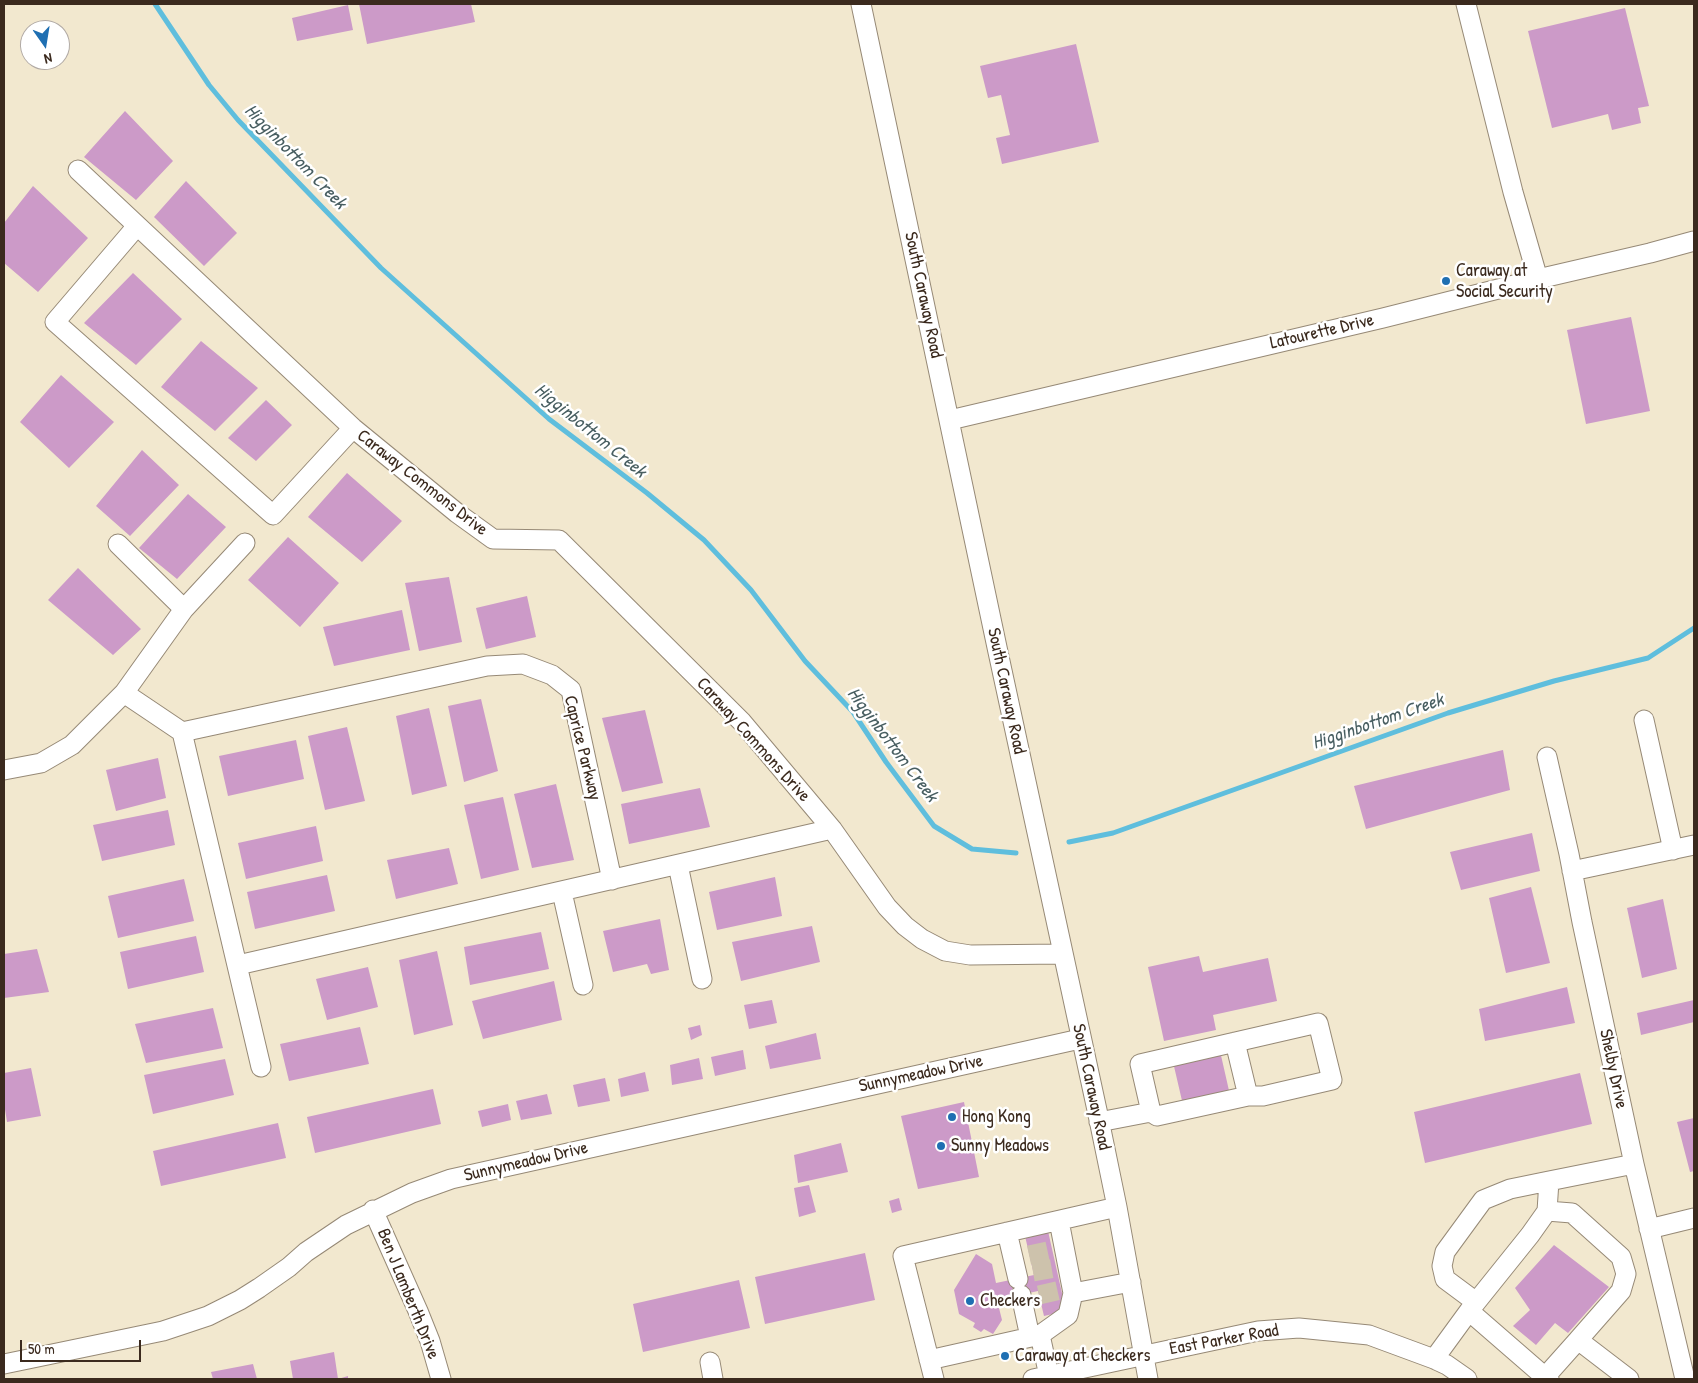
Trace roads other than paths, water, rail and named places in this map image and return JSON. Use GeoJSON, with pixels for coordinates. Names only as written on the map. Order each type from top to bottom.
{"type":"FeatureCollection","features":[{"type":"Feature","properties":{"kind":"street","name":"South Caraway Road"},"geometry":{"type":"LineString","coordinates":[[861,4],[1117,1207],[1148,1379]]}},
{"type":"Feature","properties":{"kind":"street"},"geometry":{"type":"LineString","coordinates":[[1466,4],[1513,192],[1538,278]]}},
{"type":"Feature","properties":{"kind":"street","name":"Caraway Commons Drive"},"geometry":{"type":"LineString","coordinates":[[78,170],[353,428],[456,513],[493,539],[558,540],[742,722],[832,830]]}},
{"type":"Feature","properties":{"kind":"street"},"geometry":{"type":"LineString","coordinates":[[137,226],[55,322],[274,515],[353,428]]}},
{"type":"Feature","properties":{"kind":"street","name":"Latourette Drive"},"geometry":{"type":"LineString","coordinates":[[950,420],[1383,318],[1538,278],[1650,253],[1694,241]]}},
{"type":"Feature","properties":{"kind":"street"},"geometry":{"type":"LineString","coordinates":[[4,770],[41,763],[72,745],[124,693],[184,610],[245,543]]}},
{"type":"Feature","properties":{"kind":"street"},"geometry":{"type":"LineString","coordinates":[[118,544],[184,610]]}},
{"type":"Feature","properties":{"kind":"street","name":"Caprice Parkway"},"geometry":{"type":"LineString","coordinates":[[182,732],[487,666],[523,664],[552,675],[571,690],[612,880]]}},
{"type":"Feature","properties":{"kind":"street"},"geometry":{"type":"LineString","coordinates":[[124,693],[182,732],[261,1067]]}},
{"type":"Feature","properties":{"kind":"street"},"geometry":{"type":"LineString","coordinates":[[1644,720],[1673,850]]}},
{"type":"Feature","properties":{"kind":"street","name":"Shelby Drive"},"geometry":{"type":"LineString","coordinates":[[1547,757],[1634,1164],[1685,1379]]}},
{"type":"Feature","properties":{"kind":"street"},"geometry":{"type":"LineString","coordinates":[[238,965],[832,830],[887,907],[905,926],[934,947],[945,951],[970,955],[1062,954]]}},
{"type":"Feature","properties":{"kind":"street"},"geometry":{"type":"LineString","coordinates":[[1572,870],[1694,845]]}},
{"type":"Feature","properties":{"kind":"street"},"geometry":{"type":"LineString","coordinates":[[678,865],[702,979]]}},
{"type":"Feature","properties":{"kind":"street"},"geometry":{"type":"LineString","coordinates":[[562,892],[583,985]]}},
{"type":"Feature","properties":{"kind":"street"},"geometry":{"type":"LineString","coordinates":[[1318,1023],[1332,1080],[1263,1096],[1248,1096],[1157,1116],[1151,1112],[1140,1064],[1235,1042],[1318,1023]]}},
{"type":"Feature","properties":{"kind":"street","name":"Sunnymeadow Drive"},"geometry":{"type":"LineString","coordinates":[[4,1364],[163,1331],[208,1316],[259,1288],[289,1267],[314,1246],[346,1225],[373,1210],[451,1178],[1080,1039]]}},
{"type":"Feature","properties":{"kind":"street"},"geometry":{"type":"LineString","coordinates":[[1235,1042],[1248,1096]]}},
{"type":"Feature","properties":{"kind":"street"},"geometry":{"type":"LineString","coordinates":[[1099,1122],[1151,1112]]}},
{"type":"Feature","properties":{"kind":"street"},"geometry":{"type":"LineString","coordinates":[[1547,1211],[1572,1213],[1621,1257],[1626,1274],[1621,1291],[1546,1378],[1445,1279],[1442,1266],[1445,1252],[1483,1200],[1510,1189],[1634,1164]]}},
{"type":"Feature","properties":{"kind":"street"},"geometry":{"type":"LineString","coordinates":[[1434,1359],[1547,1211],[1549,1181]]}},
{"type":"Feature","properties":{"kind":"street"},"geometry":{"type":"LineString","coordinates":[[934,1379],[903,1256],[1117,1207]]}},
{"type":"Feature","properties":{"kind":"street","name":"Ben J Lamberth Drive"},"geometry":{"type":"LineString","coordinates":[[373,1210],[418,1311],[430,1341],[441,1379]]}},
{"type":"Feature","properties":{"kind":"street"},"geometry":{"type":"LineString","coordinates":[[1649,1228],[1694,1218]]}},
{"type":"Feature","properties":{"kind":"street"},"geometry":{"type":"LineString","coordinates":[[929,1360],[1035,1336],[1068,1315],[1069,1290],[1060,1257],[1059,1221]]}},
{"type":"Feature","properties":{"kind":"street"},"geometry":{"type":"LineString","coordinates":[[1008,1232],[1024,1278],[1041,1378]]}},
{"type":"Feature","properties":{"kind":"street"},"geometry":{"type":"LineString","coordinates":[[1069,1290],[1131,1282]]}},
{"type":"Feature","properties":{"kind":"street","name":"East Parker Road"},"geometry":{"type":"LineString","coordinates":[[1041,1378],[1258,1331],[1299,1328],[1369,1335],[1448,1365],[1467,1379]]}},
{"type":"Feature","properties":{"kind":"street"},"geometry":{"type":"LineString","coordinates":[[1578,1340],[1629,1379]]}},
{"type":"Feature","properties":{"kind":"waterway","name":"Higginbottom Creek"},"geometry":{"type":"LineString","coordinates":[[155,4],[209,85],[238,120],[381,268],[549,419],[647,493],[704,540],[751,590],[805,661],[853,712],[886,762],[934,826],[972,849],[1016,853]]}},
{"type":"Feature","properties":{"kind":"waterway","name":"Higginbottom Creek"},"geometry":{"type":"LineString","coordinates":[[1069,842],[1113,833],[1448,713],[1554,681],[1648,658],[1694,628]]}},
{"type":"Feature","properties":{"kind":"tunnel"},"geometry":{"type":"LineString","coordinates":[[1029,1255],[1052,1250]]}},
{"type":"Feature","properties":{"kind":"tunnel"},"geometry":{"type":"LineString","coordinates":[[1033,1272],[1056,1268]]}},
{"type":"Feature","properties":{"kind":"tunnel"},"geometry":{"type":"LineString","coordinates":[[1039,1295],[1061,1290]]}},
{"type":"Feature","properties":{"kind":"place","name":"Caraway at Social Security"},"geometry":{"type":"Point","coordinates":[1446,281]}},
{"type":"Feature","properties":{"kind":"place","name":"Hong Kong"},"geometry":{"type":"Point","coordinates":[952,1117]}},
{"type":"Feature","properties":{"kind":"place","name":"Sunny Meadows"},"geometry":{"type":"Point","coordinates":[941,1146]}},
{"type":"Feature","properties":{"kind":"place","name":"Checkers"},"geometry":{"type":"Point","coordinates":[970,1301]}},
{"type":"Feature","properties":{"kind":"place","name":"Caraway at Checkers"},"geometry":{"type":"Point","coordinates":[1005,1356]}}]}
